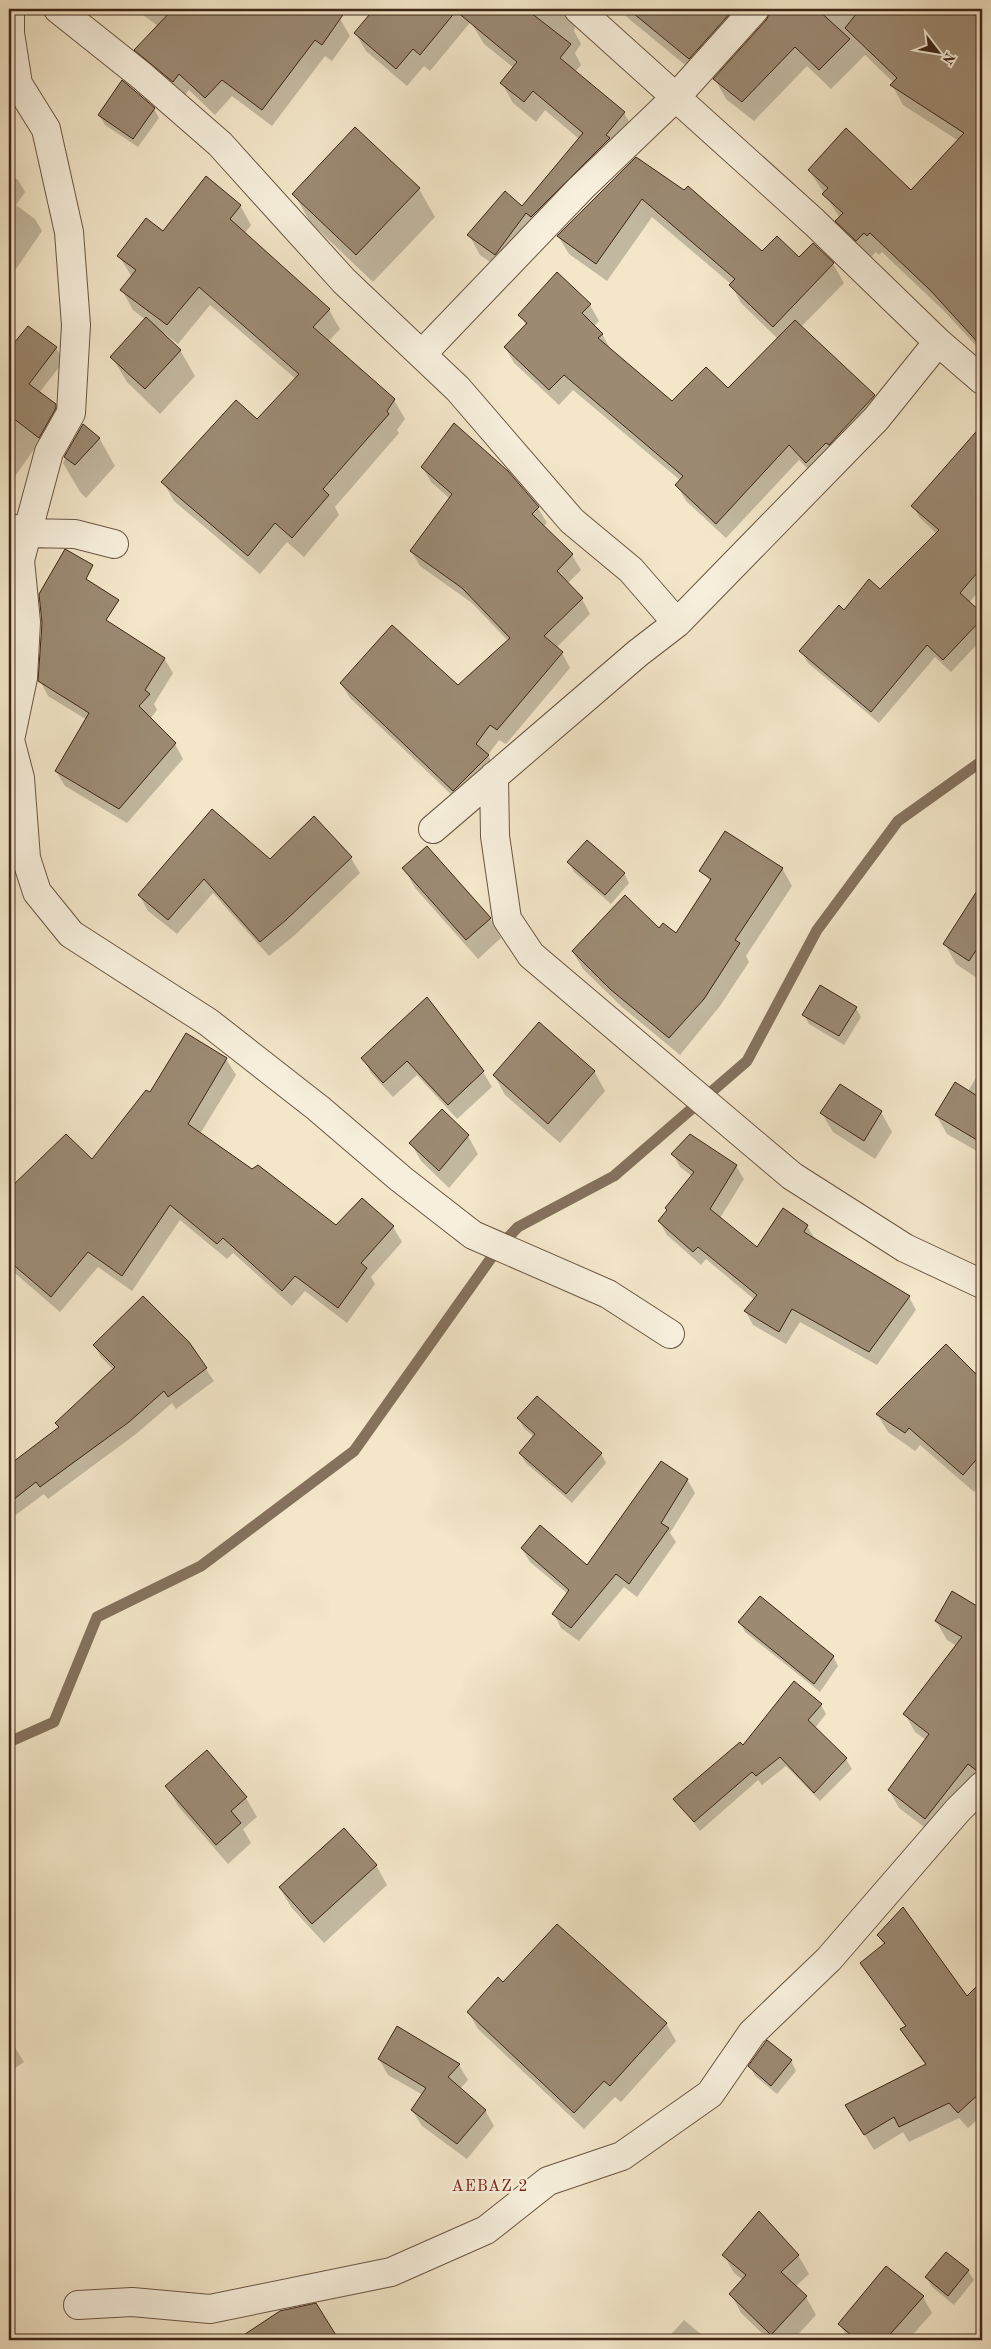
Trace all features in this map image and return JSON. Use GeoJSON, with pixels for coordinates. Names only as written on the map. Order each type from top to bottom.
{"type":"FeatureCollection","features":[{"type":"Feature","properties":{"kind":"street"},"geometry":{"type":"LineString","coordinates":[[10,9],[10,33],[18,84],[46,129],[69,232],[76,325],[71,413],[48,452],[18,530],[26,622],[23,678],[10,740],[20,778],[26,858],[37,892],[71,934],[208,1022],[318,1108],[401,1179],[473,1236],[608,1294],[670,1334]]}},
{"type":"Feature","properties":{"kind":"street"},"geometry":{"type":"LineString","coordinates":[[58,9],[142,76],[220,144],[344,281],[458,389],[572,521],[632,570],[676,623]]}},
{"type":"Feature","properties":{"kind":"street"},"geometry":{"type":"LineString","coordinates":[[578,9],[814,222],[938,342],[982,380]]}},
{"type":"Feature","properties":{"kind":"street"},"geometry":{"type":"LineString","coordinates":[[422,354],[581,188],[676,97],[755,9]]}},
{"type":"Feature","properties":{"kind":"street"},"geometry":{"type":"LineString","coordinates":[[433,829],[676,623],[876,419],[938,342]]}},
{"type":"Feature","properties":{"kind":"street"},"geometry":{"type":"LineString","coordinates":[[18,530],[75,534],[114,544]]}},
{"type":"Feature","properties":{"kind":"street"},"geometry":{"type":"LineString","coordinates":[[494,776],[494,836],[507,919],[531,955],[792,1176],[905,1248],[982,1284]]}},
{"type":"Feature","properties":{"kind":"street"},"geometry":{"type":"LineString","coordinates":[[78,2305],[132,2302],[210,2309],[391,2272],[486,2230],[548,2181],[622,2156],[710,2094],[752,2033],[829,1959],[958,1810],[982,1786]]}},
{"type":"Feature","properties":{"kind":"building"},"geometry":{"type":"Polygon","coordinates":[[[173,9],[347,9],[322,45],[315,40],[262,110],[222,80],[205,98],[179,74],[173,82],[134,50],[173,9]]]}},
{"type":"Feature","properties":{"kind":"building"},"geometry":{"type":"Polygon","coordinates":[[[374,9],[526,9],[571,44],[560,58],[625,112],[606,135],[610,138],[531,217],[526,213],[495,255],[467,235],[505,191],[522,206],[583,133],[533,91],[524,102],[500,83],[517,62],[456,11],[420,55],[413,49],[396,69],[354,33],[374,9]]]}},
{"type":"Feature","properties":{"kind":"building"},"geometry":{"type":"Polygon","coordinates":[[[628,9],[734,9],[689,59],[628,9]]]}},
{"type":"Feature","properties":{"kind":"building"},"geometry":{"type":"Polygon","coordinates":[[[770,9],[817,9],[850,39],[819,70],[795,47],[742,102],[713,79],[767,19],[770,9]]]}},
{"type":"Feature","properties":{"kind":"building"},"geometry":{"type":"Polygon","coordinates":[[[860,9],[982,9],[982,347],[931,291],[870,233],[867,236],[864,233],[856,241],[835,221],[843,213],[822,194],[828,188],[808,170],[846,128],[911,190],[964,133],[890,85],[897,78],[845,28],[860,9]]]}},
{"type":"Feature","properties":{"kind":"building"},"geometry":{"type":"Polygon","coordinates":[[[122,80],[155,108],[133,139],[98,115],[122,80]]]}},
{"type":"Feature","properties":{"kind":"building"},"geometry":{"type":"Polygon","coordinates":[[[355,127],[420,188],[356,255],[292,194],[355,127]]]}},
{"type":"Feature","properties":{"kind":"building"},"geometry":{"type":"Polygon","coordinates":[[[636,157],[684,190],[688,186],[762,251],[777,236],[799,257],[813,243],[834,263],[773,327],[729,285],[735,279],[642,199],[596,264],[557,236],[636,157]]]}},
{"type":"Feature","properties":{"kind":"building"},"geometry":{"type":"Polygon","coordinates":[[[206,176],[241,205],[230,219],[330,309],[313,327],[395,399],[387,411],[389,414],[323,489],[329,495],[292,538],[275,523],[248,556],[161,482],[236,400],[257,419],[299,374],[199,287],[167,325],[120,290],[136,270],[117,256],[146,218],[163,231],[206,176]]]}},
{"type":"Feature","properties":{"kind":"building"},"geometry":{"type":"Polygon","coordinates":[[[557,272],[591,304],[582,313],[603,334],[598,338],[672,401],[706,367],[728,388],[795,320],[875,395],[829,445],[826,443],[806,463],[789,445],[716,524],[675,485],[683,476],[564,375],[549,390],[504,347],[527,323],[518,315],[557,272]]]}},
{"type":"Feature","properties":{"kind":"building"},"geometry":{"type":"Polygon","coordinates":[[[146,317],[181,350],[145,389],[110,357],[146,317]]]}},
{"type":"Feature","properties":{"kind":"building"},"geometry":{"type":"Polygon","coordinates":[[[28,326],[57,347],[29,384],[56,404],[56,408],[39,438],[9,415],[9,349],[28,326]]]}},
{"type":"Feature","properties":{"kind":"building"},"geometry":{"type":"Polygon","coordinates":[[[454,423],[508,471],[539,507],[532,514],[573,554],[557,571],[583,598],[544,636],[563,652],[497,730],[490,725],[476,744],[489,755],[453,791],[340,683],[392,625],[458,685],[510,638],[462,588],[410,551],[452,494],[421,467],[454,423]]]}},
{"type":"Feature","properties":{"kind":"building"},"geometry":{"type":"Polygon","coordinates":[[[83,424],[100,438],[75,465],[64,457],[83,424]]]}},
{"type":"Feature","properties":{"kind":"building"},"geometry":{"type":"Polygon","coordinates":[[[982,425],[982,567],[960,593],[982,613],[982,619],[943,660],[927,645],[871,712],[799,651],[839,605],[844,610],[869,579],[880,589],[939,530],[911,506],[982,425]]]}},
{"type":"Feature","properties":{"kind":"building"},"geometry":{"type":"Polygon","coordinates":[[[65,549],[93,565],[86,579],[119,600],[106,620],[165,658],[145,690],[150,694],[139,706],[176,743],[119,809],[55,771],[89,713],[38,681],[42,623],[39,594],[65,549]]]}},
{"type":"Feature","properties":{"kind":"building"},"geometry":{"type":"Polygon","coordinates":[[[212,809],[270,859],[314,816],[352,857],[260,942],[204,879],[168,920],[138,895],[212,809]]]}},
{"type":"Feature","properties":{"kind":"building"},"geometry":{"type":"Polygon","coordinates":[[[725,831],[783,868],[735,940],[740,943],[704,999],[669,1038],[610,989],[572,951],[625,895],[659,928],[663,923],[676,933],[711,879],[699,871],[725,831]]]}},
{"type":"Feature","properties":{"kind":"building"},"geometry":{"type":"Polygon","coordinates":[[[587,840],[625,873],[605,895],[567,862],[587,840]]]}},
{"type":"Feature","properties":{"kind":"building"},"geometry":{"type":"Polygon","coordinates":[[[427,846],[491,918],[466,940],[402,868],[427,846]]]}},
{"type":"Feature","properties":{"kind":"building"},"geometry":{"type":"Polygon","coordinates":[[[982,883],[982,941],[969,961],[943,944],[982,883]]]}},
{"type":"Feature","properties":{"kind":"building"},"geometry":{"type":"Polygon","coordinates":[[[820,985],[857,1007],[839,1036],[802,1015],[820,985]]]}},
{"type":"Feature","properties":{"kind":"building"},"geometry":{"type":"Polygon","coordinates":[[[427,997],[484,1071],[448,1105],[407,1061],[383,1083],[361,1058],[427,997]]]}},
{"type":"Feature","properties":{"kind":"building"},"geometry":{"type":"Polygon","coordinates":[[[539,1022],[595,1071],[548,1124],[493,1075],[539,1022]]]}},
{"type":"Feature","properties":{"kind":"building"},"geometry":{"type":"Polygon","coordinates":[[[186,1033],[227,1058],[188,1124],[252,1169],[258,1165],[336,1225],[362,1198],[394,1226],[361,1263],[367,1268],[338,1308],[295,1276],[282,1291],[223,1238],[217,1244],[170,1205],[122,1276],[88,1252],[51,1297],[9,1261],[9,1189],[66,1134],[92,1159],[146,1090],[150,1092],[186,1033]]]}},
{"type":"Feature","properties":{"kind":"building"},"geometry":{"type":"Polygon","coordinates":[[[955,1082],[982,1099],[982,1143],[935,1115],[955,1082]]]}},
{"type":"Feature","properties":{"kind":"building"},"geometry":{"type":"Polygon","coordinates":[[[840,1084],[882,1111],[864,1141],[820,1113],[840,1084]]]}},
{"type":"Feature","properties":{"kind":"building"},"geometry":{"type":"Polygon","coordinates":[[[442,1109],[469,1135],[439,1171],[409,1143],[442,1109]]]}},
{"type":"Feature","properties":{"kind":"building"},"geometry":{"type":"Polygon","coordinates":[[[690,1134],[737,1165],[710,1209],[757,1247],[783,1208],[808,1225],[804,1232],[910,1296],[869,1352],[792,1309],[779,1332],[744,1311],[757,1295],[698,1247],[693,1252],[658,1221],[667,1210],[665,1208],[694,1172],[671,1154],[690,1134]]]}},
{"type":"Feature","properties":{"kind":"building"},"geometry":{"type":"Polygon","coordinates":[[[143,1296],[189,1342],[207,1368],[168,1397],[164,1391],[129,1422],[40,1487],[36,1482],[9,1503],[9,1465],[59,1427],[55,1423],[115,1367],[93,1345],[143,1296]]]}},
{"type":"Feature","properties":{"kind":"building"},"geometry":{"type":"Polygon","coordinates":[[[946,1344],[982,1380],[982,1453],[963,1475],[909,1428],[905,1433],[876,1414],[946,1344]]]}},
{"type":"Feature","properties":{"kind":"building"},"geometry":{"type":"Polygon","coordinates":[[[537,1396],[602,1453],[566,1494],[519,1453],[535,1434],[517,1418],[537,1396]]]}},
{"type":"Feature","properties":{"kind":"building"},"geometry":{"type":"Polygon","coordinates":[[[661,1461],[688,1479],[661,1523],[669,1528],[629,1584],[616,1574],[571,1628],[552,1614],[569,1590],[521,1548],[540,1525],[587,1565],[661,1461]]]}},
{"type":"Feature","properties":{"kind":"building"},"geometry":{"type":"Polygon","coordinates":[[[952,1591],[982,1609],[982,1771],[977,1771],[968,1764],[925,1819],[888,1790],[929,1734],[903,1714],[962,1637],[935,1621],[952,1591]]]}},
{"type":"Feature","properties":{"kind":"building"},"geometry":{"type":"Polygon","coordinates":[[[760,1596],[834,1656],[814,1684],[738,1622],[760,1596]]]}},
{"type":"Feature","properties":{"kind":"building"},"geometry":{"type":"Polygon","coordinates":[[[794,1681],[822,1704],[808,1720],[847,1758],[814,1793],[780,1757],[756,1776],[752,1772],[694,1822],[673,1799],[740,1742],[743,1745],[794,1681]]]}},
{"type":"Feature","properties":{"kind":"building"},"geometry":{"type":"Polygon","coordinates":[[[207,1750],[247,1797],[231,1811],[241,1823],[216,1845],[165,1786],[207,1750]]]}},
{"type":"Feature","properties":{"kind":"building"},"geometry":{"type":"Polygon","coordinates":[[[344,1828],[377,1865],[312,1924],[279,1887],[344,1828]]]}},
{"type":"Feature","properties":{"kind":"building"},"geometry":{"type":"Polygon","coordinates":[[[903,1907],[967,1996],[982,1981],[982,2091],[958,2113],[949,2103],[899,2127],[894,2117],[864,2135],[845,2105],[926,2064],[900,2029],[906,2026],[860,1963],[885,1943],[877,1935],[903,1907]]]}},
{"type":"Feature","properties":{"kind":"building"},"geometry":{"type":"Polygon","coordinates":[[[557,1924],[667,2023],[610,2086],[604,2081],[574,2113],[467,2012],[498,1977],[503,1982],[557,1924]]]}},
{"type":"Feature","properties":{"kind":"building"},"geometry":{"type":"Polygon","coordinates":[[[397,2026],[460,2064],[448,2077],[486,2110],[457,2144],[411,2110],[426,2088],[378,2059],[397,2026]]]}},
{"type":"Feature","properties":{"kind":"building"},"geometry":{"type":"Polygon","coordinates":[[[767,2040],[792,2060],[771,2086],[748,2066],[767,2040]]]}},
{"type":"Feature","properties":{"kind":"building"},"geometry":{"type":"Polygon","coordinates":[[[759,2211],[799,2255],[781,2272],[807,2296],[771,2335],[729,2294],[746,2275],[722,2255],[759,2211]]]}},
{"type":"Feature","properties":{"kind":"building"},"geometry":{"type":"Polygon","coordinates":[[[946,2252],[969,2270],[948,2296],[925,2277],[946,2252]]]}},
{"type":"Feature","properties":{"kind":"building"},"geometry":{"type":"Polygon","coordinates":[[[886,2266],[924,2296],[885,2340],[857,2340],[838,2324],[886,2266]]]}},
{"type":"Feature","properties":{"kind":"building"},"geometry":{"type":"Polygon","coordinates":[[[316,2303],[339,2340],[236,2340],[280,2311],[316,2303]]]}},
{"type":"Feature","properties":{"kind":"waterway"},"geometry":{"type":"LineString","coordinates":[[9,1742],[54,1722],[97,1617],[201,1566],[354,1451],[499,1247],[518,1227],[614,1176],[747,1061],[817,930],[898,821],[982,761]]}},
{"type":"Feature","properties":{"kind":"district","name":"AEBAZ 2"},"geometry":{"type":"Point","coordinates":[490,2187]}}]}
